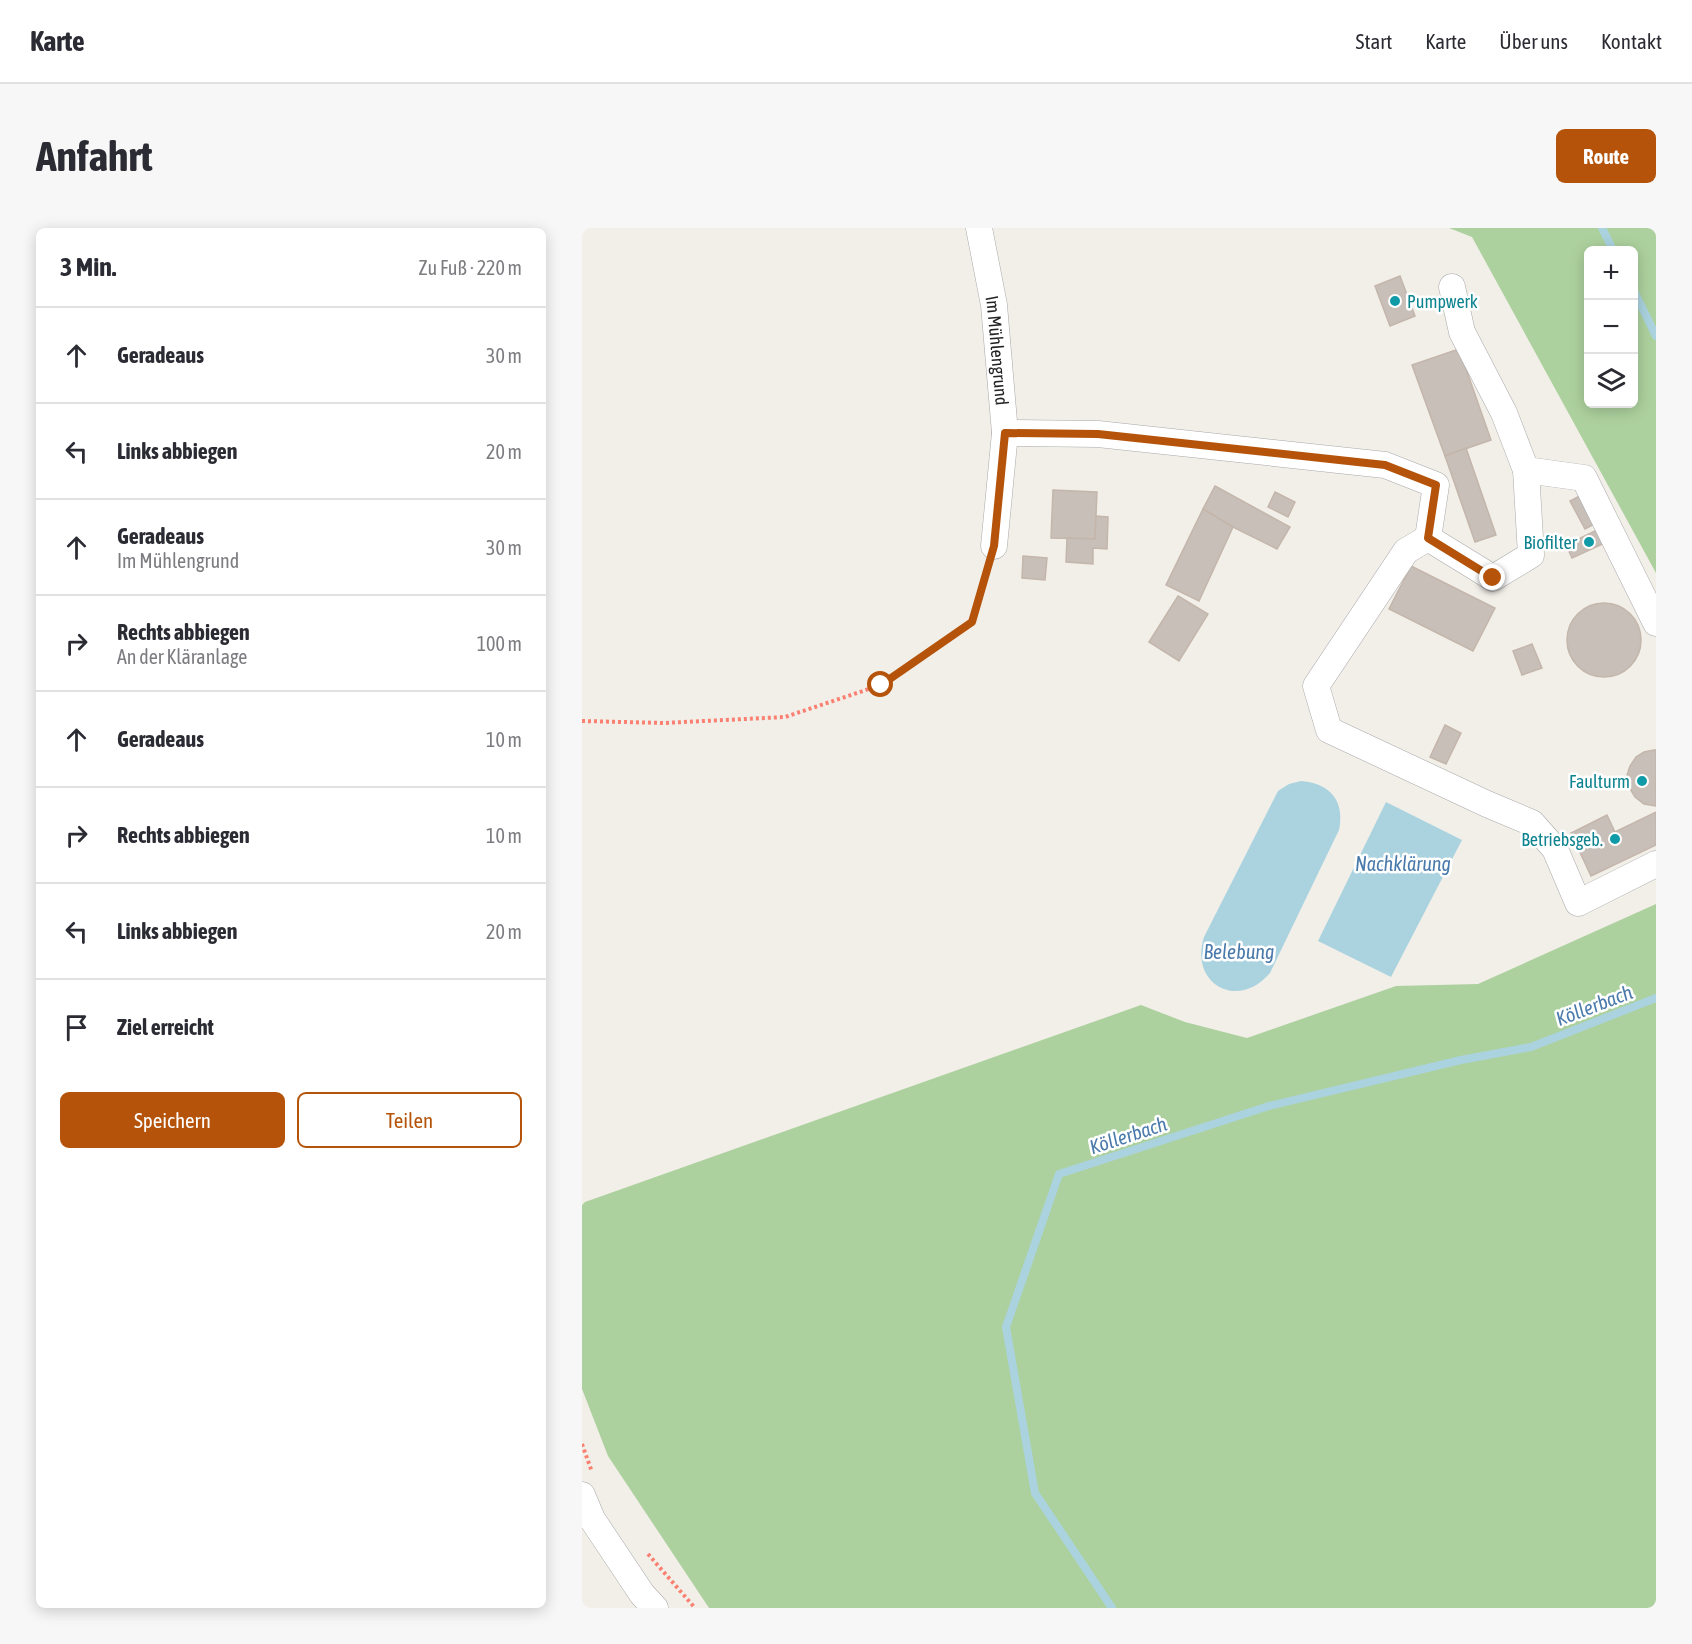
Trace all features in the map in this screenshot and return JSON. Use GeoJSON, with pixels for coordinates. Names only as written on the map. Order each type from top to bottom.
{"type":"FeatureCollection","features":[{"type":"Feature","properties":{"kind":"street","name":"Im Mühlengrund"},"geometry":{"type":"LineString","coordinates":[[980,228],[994,305],[1005,433],[994,546]]}},
{"type":"Feature","properties":{"kind":"street"},"geometry":{"type":"LineString","coordinates":[[1428,538],[1493,578],[1531,555],[1526,470],[1504,412],[1462,332],[1452,287]]}},
{"type":"Feature","properties":{"kind":"street"},"geometry":{"type":"LineString","coordinates":[[1005,433],[1098,434],[1385,465],[1436,485],[1428,538]]}},
{"type":"Feature","properties":{"kind":"street"},"geometry":{"type":"LineString","coordinates":[[1526,470],[1584,478],[1656,623]]}},
{"type":"Feature","properties":{"kind":"street"},"geometry":{"type":"LineString","coordinates":[[1428,538],[1406,551],[1316,686],[1329,730],[1486,804],[1532,823],[1555,849],[1578,903],[1656,864]]}},
{"type":"Feature","properties":{"kind":"street"},"geometry":{"type":"LineString","coordinates":[[588,1487],[592,1520],[642,1594],[655,1608]]}},
{"type":"Feature","properties":{"kind":"path"},"geometry":{"type":"LineString","coordinates":[[582,721],[664,723],[785,717],[881,685],[972,622],[994,546]]}},
{"type":"Feature","properties":{"kind":"path"},"geometry":{"type":"LineString","coordinates":[[582,1444],[588,1487]]}},
{"type":"Feature","properties":{"kind":"path"},"geometry":{"type":"LineString","coordinates":[[643,1547],[695,1608]]}},
{"type":"Feature","properties":{"kind":"green space"},"geometry":{"type":"Polygon","coordinates":[[[1449,228],[1656,228],[1656,573],[1472,237],[1449,228]]]}},
{"type":"Feature","properties":{"kind":"green space"},"geometry":{"type":"Polygon","coordinates":[[[1656,904],[1656,1608],[709,1608],[608,1456],[582,1389],[582,1205],[585,1202],[1141,1005],[1185,1022],[1247,1038],[1396,986],[1478,984],[1656,904]]]}},
{"type":"Feature","properties":{"kind":"water","name":"Belebung"},"geometry":{"type":"Polygon","coordinates":[[[1301,781],[1320,785],[1333,795],[1340,810],[1339,830],[1270,973],[1257,984],[1244,990],[1231,991],[1219,987],[1203,968],[1201,954],[1204,937],[1278,791],[1289,784],[1301,781]]]}},
{"type":"Feature","properties":{"kind":"water","name":"Nachklärung"},"geometry":{"type":"Polygon","coordinates":[[[1386,802],[1462,840],[1391,977],[1318,941],[1386,802]]]}},
{"type":"Feature","properties":{"kind":"building","name":"Pumpwerk"},"geometry":{"type":"Polygon","coordinates":[[[1400,276],[1415,316],[1390,326],[1375,286],[1400,276]]]}},
{"type":"Feature","properties":{"kind":"building"},"geometry":{"type":"Polygon","coordinates":[[[1459,349],[1491,440],[1445,456],[1412,365],[1459,349]]]}},
{"type":"Feature","properties":{"kind":"building"},"geometry":{"type":"Polygon","coordinates":[[[1466,448],[1496,535],[1475,542],[1445,456],[1466,448]]]}},
{"type":"Feature","properties":{"kind":"building"},"geometry":{"type":"Polygon","coordinates":[[[1215,486],[1290,527],[1277,549],[1203,509],[1215,486]]]}},
{"type":"Feature","properties":{"kind":"building"},"geometry":{"type":"Polygon","coordinates":[[[1053,490],[1097,492],[1095,539],[1051,538],[1053,490]]]}},
{"type":"Feature","properties":{"kind":"building"},"geometry":{"type":"Polygon","coordinates":[[[1589,491],[1604,519],[1585,529],[1570,501],[1589,491]]]}},
{"type":"Feature","properties":{"kind":"building"},"geometry":{"type":"Polygon","coordinates":[[[1275,492],[1295,502],[1288,517],[1268,507],[1275,492]]]}},
{"type":"Feature","properties":{"kind":"building"},"geometry":{"type":"Polygon","coordinates":[[[1203,509],[1233,527],[1199,601],[1166,585],[1203,509]]]}},
{"type":"Feature","properties":{"kind":"building"},"geometry":{"type":"Polygon","coordinates":[[[1096,516],[1108,517],[1107,549],[1093,548],[1093,564],[1066,562],[1067,538],[1095,539],[1096,516]]]}},
{"type":"Feature","properties":{"kind":"building","name":"Biofilter"},"geometry":{"type":"Polygon","coordinates":[[[1605,526],[1611,540],[1572,558],[1566,545],[1605,526]]]}},
{"type":"Feature","properties":{"kind":"building"},"geometry":{"type":"Polygon","coordinates":[[[1023,556],[1047,558],[1045,580],[1022,578],[1023,556]]]}},
{"type":"Feature","properties":{"kind":"building"},"geometry":{"type":"Polygon","coordinates":[[[1411,566],[1495,608],[1473,651],[1389,609],[1411,566]]]}},
{"type":"Feature","properties":{"kind":"building"},"geometry":{"type":"Polygon","coordinates":[[[1178,596],[1208,614],[1179,661],[1149,642],[1178,596]]]}},
{"type":"Feature","properties":{"kind":"building"},"geometry":{"type":"Polygon","coordinates":[[[1597,603],[1611,603],[1625,609],[1635,619],[1641,633],[1641,647],[1635,661],[1625,671],[1611,677],[1597,677],[1583,671],[1573,661],[1567,647],[1567,633],[1573,619],[1583,609],[1597,603]]]}},
{"type":"Feature","properties":{"kind":"building"},"geometry":{"type":"Polygon","coordinates":[[[1532,644],[1542,668],[1522,675],[1513,651],[1532,644]]]}},
{"type":"Feature","properties":{"kind":"building"},"geometry":{"type":"Polygon","coordinates":[[[1445,725],[1461,733],[1446,764],[1430,757],[1445,725]]]}},
{"type":"Feature","properties":{"kind":"building","name":"Faulturm"},"geometry":{"type":"Polygon","coordinates":[[[1656,750],[1656,806],[1644,804],[1635,797],[1629,787],[1627,775],[1636,757],[1644,752],[1656,750]]]}},
{"type":"Feature","properties":{"kind":"building","name":"Betriebsgeb."},"geometry":{"type":"Polygon","coordinates":[[[1656,812],[1656,845],[1591,876],[1571,833],[1607,815],[1615,832],[1656,812]]]}},
{"type":"Feature","properties":{"kind":"waterway","name":"Köllerbach"},"geometry":{"type":"LineString","coordinates":[[1602,228],[1611,246]]}},
{"type":"Feature","properties":{"kind":"waterway","name":"Köllerbach"},"geometry":{"type":"LineString","coordinates":[[1638,299],[1656,336]]}},
{"type":"Feature","properties":{"kind":"waterway","name":"Köllerbach"},"geometry":{"type":"LineString","coordinates":[[1112,1608],[1035,1493],[1006,1327],[1059,1174],[1269,1106],[1461,1060],[1531,1047],[1656,998]]}},
{"type":"Feature","properties":{"kind":"place","name":"Pumpwerk"},"geometry":{"type":"Point","coordinates":[1395,301]}},
{"type":"Feature","properties":{"kind":"place","name":"Biofilter"},"geometry":{"type":"Point","coordinates":[1589,542]}},
{"type":"Feature","properties":{"kind":"place","name":"Faulturm"},"geometry":{"type":"Point","coordinates":[1642,781]}},
{"type":"Feature","properties":{"kind":"place","name":"Betriebsgeb."},"geometry":{"type":"Point","coordinates":[1615,839]}},
{"type":"Feature","properties":{"kind":"route"},"geometry":{"type":"LineString","coordinates":[[881,685],[972,622],[994,546],[1005,433],[1098,434],[1385,465],[1436,485],[1428,538],[1493,578]]}}]}
